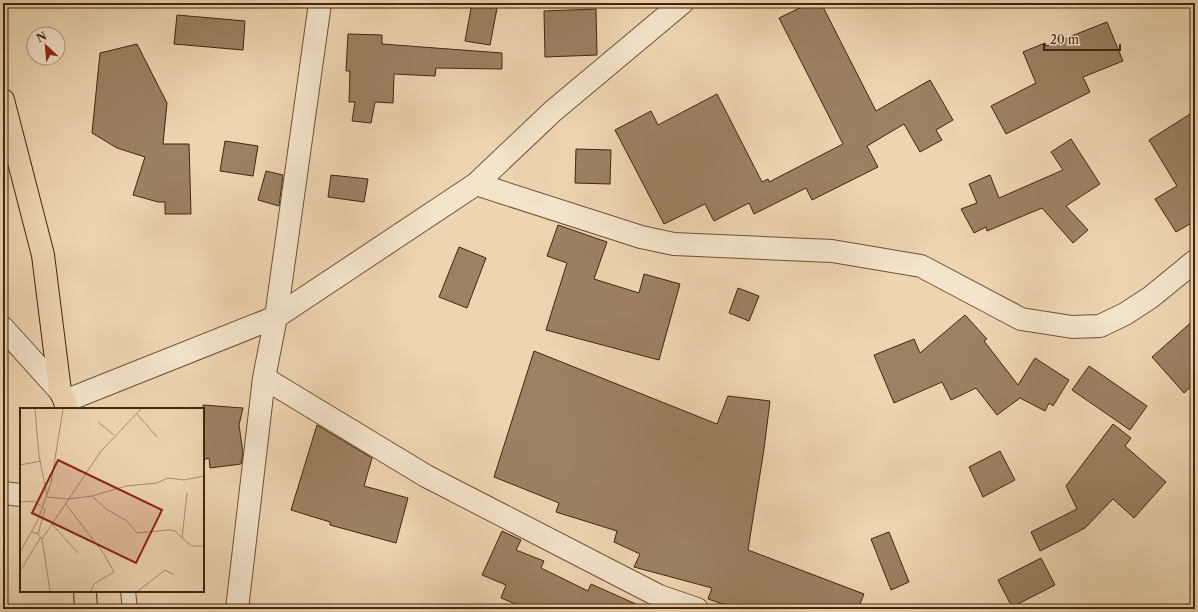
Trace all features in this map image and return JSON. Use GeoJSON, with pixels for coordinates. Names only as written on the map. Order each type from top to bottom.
{"type":"FeatureCollection","features":[{"type":"Feature","properties":{"kind":"main road"},"geometry":{"type":"LineString","coordinates":[[3,100],[43,255],[64,400]]}},
{"type":"Feature","properties":{"kind":"main road"},"geometry":{"type":"LineString","coordinates":[[85,592],[86,609]]}},
{"type":"Feature","properties":{"kind":"street"},"geometry":{"type":"LineString","coordinates":[[237,609],[264,378],[276,317],[320,3]]}},
{"type":"Feature","properties":{"kind":"street"},"geometry":{"type":"LineString","coordinates":[[3,328],[64,400],[276,317],[476,184],[553,111],[682,3]]}},
{"type":"Feature","properties":{"kind":"street"},"geometry":{"type":"LineString","coordinates":[[476,184],[640,237],[674,244],[832,251],[921,266],[1021,319],[1072,327],[1100,326],[1125,314],[1157,292],[1195,261]]}},
{"type":"Feature","properties":{"kind":"street"},"geometry":{"type":"LineString","coordinates":[[264,378],[426,476],[659,596],[697,609]]}},
{"type":"Feature","properties":{"kind":"street"},"geometry":{"type":"LineString","coordinates":[[3,493],[20,495]]}},
{"type":"Feature","properties":{"kind":"lane"},"geometry":{"type":"LineString","coordinates":[[128,592],[130,609]]}},
{"type":"Feature","properties":{"kind":"building"},"geometry":{"type":"Polygon","coordinates":[[[472,3],[498,3],[490,45],[465,41],[472,3]]]}},
{"type":"Feature","properties":{"kind":"building"},"geometry":{"type":"Polygon","coordinates":[[[810,3],[821,3],[876,111],[930,80],[953,120],[936,130],[942,140],[920,152],[904,124],[867,146],[878,167],[812,200],[806,188],[754,214],[749,203],[714,221],[705,204],[664,224],[615,130],[651,111],[658,125],[717,94],[762,182],[768,179],[769,182],[843,144],[779,18],[810,3]]]}},
{"type":"Feature","properties":{"kind":"building"},"geometry":{"type":"Polygon","coordinates":[[[596,9],[597,55],[545,57],[544,11],[596,9]]]}},
{"type":"Feature","properties":{"kind":"building"},"geometry":{"type":"Polygon","coordinates":[[[177,15],[245,21],[243,50],[174,44],[177,15]]]}},
{"type":"Feature","properties":{"kind":"building"},"geometry":{"type":"Polygon","coordinates":[[[1107,22],[1123,61],[1083,77],[1090,92],[1006,134],[991,106],[1036,83],[1023,52],[1045,43],[1046,46],[1107,22]]]}},
{"type":"Feature","properties":{"kind":"building"},"geometry":{"type":"Polygon","coordinates":[[[348,34],[382,35],[382,44],[502,53],[502,69],[436,68],[435,76],[394,74],[393,103],[375,102],[371,123],[352,121],[355,102],[349,102],[350,71],[346,71],[348,34]]]}},
{"type":"Feature","properties":{"kind":"building"},"geometry":{"type":"Polygon","coordinates":[[[137,44],[167,103],[163,144],[189,144],[191,214],[165,214],[165,202],[158,202],[133,195],[145,157],[117,148],[92,133],[100,53],[137,44]]]}},
{"type":"Feature","properties":{"kind":"building"},"geometry":{"type":"Polygon","coordinates":[[[1195,111],[1195,221],[1176,232],[1155,199],[1177,186],[1149,140],[1195,111]]]}},
{"type":"Feature","properties":{"kind":"building"},"geometry":{"type":"Polygon","coordinates":[[[1071,139],[1100,184],[1066,206],[1088,230],[1073,243],[1042,208],[987,231],[986,227],[974,233],[961,209],[977,203],[969,184],[990,175],[999,198],[1063,170],[1051,152],[1071,139]]]}},
{"type":"Feature","properties":{"kind":"building"},"geometry":{"type":"Polygon","coordinates":[[[225,141],[258,146],[253,176],[220,171],[225,141]]]}},
{"type":"Feature","properties":{"kind":"building"},"geometry":{"type":"Polygon","coordinates":[[[576,149],[611,150],[610,184],[575,183],[576,149]]]}},
{"type":"Feature","properties":{"kind":"building"},"geometry":{"type":"Polygon","coordinates":[[[266,171],[283,175],[279,206],[258,200],[266,171]]]}},
{"type":"Feature","properties":{"kind":"building"},"geometry":{"type":"Polygon","coordinates":[[[331,175],[368,179],[364,202],[328,197],[331,175]]]}},
{"type":"Feature","properties":{"kind":"building"},"geometry":{"type":"Polygon","coordinates":[[[558,225],[607,242],[594,279],[639,293],[644,274],[680,284],[659,360],[546,330],[567,263],[547,256],[558,225]]]}},
{"type":"Feature","properties":{"kind":"building"},"geometry":{"type":"Polygon","coordinates":[[[459,247],[486,258],[467,308],[439,297],[459,247]]]}},
{"type":"Feature","properties":{"kind":"building"},"geometry":{"type":"Polygon","coordinates":[[[738,288],[759,296],[749,321],[729,313],[738,288]]]}},
{"type":"Feature","properties":{"kind":"building"},"geometry":{"type":"Polygon","coordinates":[[[965,315],[987,339],[984,341],[1018,385],[1035,358],[1069,380],[1053,406],[1049,403],[1045,411],[1020,398],[997,415],[976,388],[951,400],[942,382],[894,403],[874,355],[914,339],[920,353],[965,315]]]}},
{"type":"Feature","properties":{"kind":"building"},"geometry":{"type":"Polygon","coordinates":[[[1195,319],[1195,383],[1184,393],[1152,357],[1195,319]]]}},
{"type":"Feature","properties":{"kind":"building"},"geometry":{"type":"Polygon","coordinates":[[[534,351],[717,424],[728,396],[770,401],[748,550],[864,594],[858,609],[737,609],[708,599],[712,588],[634,567],[640,554],[614,542],[617,531],[556,512],[559,503],[494,477],[534,351]]]}},
{"type":"Feature","properties":{"kind":"building"},"geometry":{"type":"Polygon","coordinates":[[[1089,366],[1147,406],[1130,430],[1072,390],[1089,366]]]}},
{"type":"Feature","properties":{"kind":"building"},"geometry":{"type":"Polygon","coordinates":[[[203,405],[243,408],[239,425],[243,453],[241,464],[210,468],[209,458],[204,460],[203,405]]]}},
{"type":"Feature","properties":{"kind":"building"},"geometry":{"type":"Polygon","coordinates":[[[1113,424],[1131,438],[1125,446],[1166,482],[1134,518],[1113,499],[1085,528],[1040,551],[1031,532],[1077,509],[1066,486],[1113,424]]]}},
{"type":"Feature","properties":{"kind":"building"},"geometry":{"type":"Polygon","coordinates":[[[317,425],[372,458],[364,486],[408,498],[396,543],[330,525],[330,522],[291,510],[317,425]]]}},
{"type":"Feature","properties":{"kind":"building"},"geometry":{"type":"Polygon","coordinates":[[[1000,451],[1015,480],[983,497],[969,467],[1000,451]]]}},
{"type":"Feature","properties":{"kind":"building"},"geometry":{"type":"Polygon","coordinates":[[[502,531],[521,540],[516,550],[544,561],[541,568],[588,591],[591,584],[647,609],[528,609],[501,598],[506,585],[482,575],[502,531]]]}},
{"type":"Feature","properties":{"kind":"building"},"geometry":{"type":"Polygon","coordinates":[[[889,532],[909,582],[891,590],[871,539],[889,532]]]}},
{"type":"Feature","properties":{"kind":"building"},"geometry":{"type":"Polygon","coordinates":[[[1041,558],[1055,585],[1012,607],[998,580],[1041,558]]]}}]}
